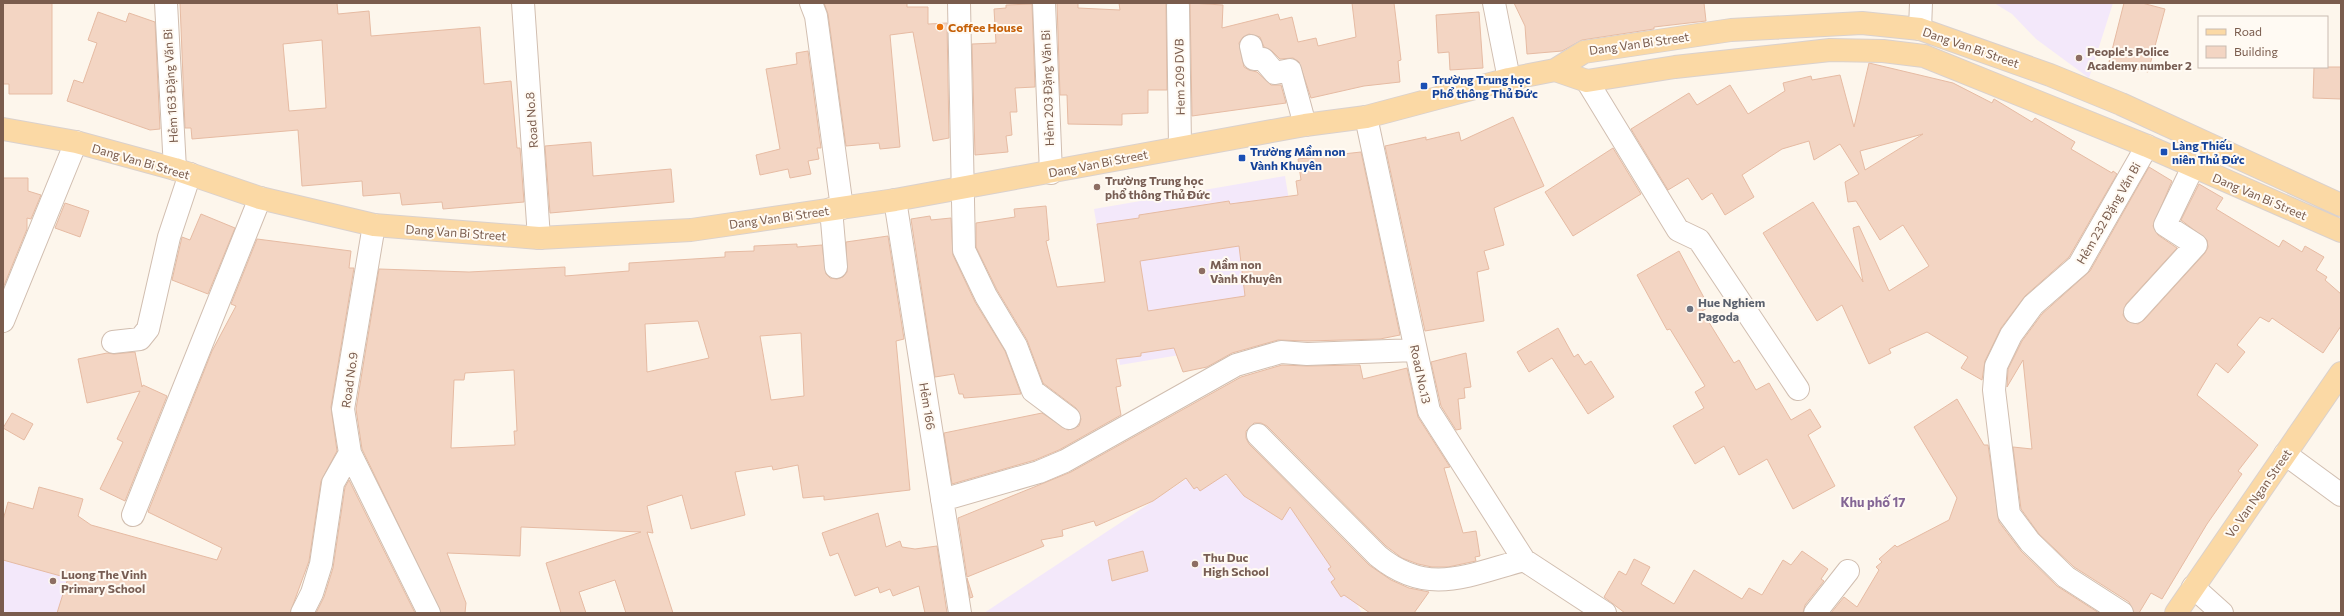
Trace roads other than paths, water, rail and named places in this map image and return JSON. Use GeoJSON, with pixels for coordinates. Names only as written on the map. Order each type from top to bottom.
{"type":"FeatureCollection","features":[{"type":"Feature","properties":{"kind":"main road","name":"Dang Van Bi Street"},"geometry":{"type":"LineString","coordinates":[[3,129],[76,142],[182,172],[260,198],[374,226],[539,238],[691,230],[895,200],[1051,173],[1305,125],[1366,117],[1509,79],[1555,70],[1584,52],[1730,30],[1862,23],[1920,29],[1998,56],[2114,101],[2341,205]]}},
{"type":"Feature","properties":{"kind":"main road","name":"Dang Van Bi Street"},"geometry":{"type":"LineString","coordinates":[[1555,70],[1587,81],[1675,67],[1830,50],[1883,51],[1924,56],[2147,146],[2341,231]]}},
{"type":"Feature","properties":{"kind":"main road","name":"Vo Van Ngan Street"},"geometry":{"type":"LineString","coordinates":[[2176,613],[2341,373]]}},
{"type":"Feature","properties":{"kind":"street","name":"Hẻm 163 Đặng Văn Bi"},"geometry":{"type":"LineString","coordinates":[[166,3],[182,172]]}},
{"type":"Feature","properties":{"kind":"street","name":"Road No.8"},"geometry":{"type":"LineString","coordinates":[[523,3],[539,238]]}},
{"type":"Feature","properties":{"kind":"street"},"geometry":{"type":"LineString","coordinates":[[810,3],[816,16],[837,208],[836,267]]}},
{"type":"Feature","properties":{"kind":"street"},"geometry":{"type":"LineString","coordinates":[[959,3],[961,188],[964,250],[986,296],[1016,346],[1033,391],[1069,418]]}},
{"type":"Feature","properties":{"kind":"street","name":"Hẻm 203 Đặng Văn Bi"},"geometry":{"type":"LineString","coordinates":[[1044,3],[1051,173]]}},
{"type":"Feature","properties":{"kind":"street"},"geometry":{"type":"LineString","coordinates":[[1494,3],[1509,79]]}},
{"type":"Feature","properties":{"kind":"street"},"geometry":{"type":"LineString","coordinates":[[1920,29],[1921,3]]}},
{"type":"Feature","properties":{"kind":"street","name":"Hem 209 DVB"},"geometry":{"type":"LineString","coordinates":[[1178,6],[1180,148]]}},
{"type":"Feature","properties":{"kind":"street"},"geometry":{"type":"LineString","coordinates":[[1251,46],[1254,59],[1263,60],[1275,73],[1290,70],[1305,125]]}},
{"type":"Feature","properties":{"kind":"street"},"geometry":{"type":"LineString","coordinates":[[1587,81],[1678,230],[1699,240],[1798,389]]}},
{"type":"Feature","properties":{"kind":"street","name":"Road No.13"},"geometry":{"type":"LineString","coordinates":[[1366,117],[1429,412],[1524,560],[1605,613]]}},
{"type":"Feature","properties":{"kind":"street"},"geometry":{"type":"LineString","coordinates":[[3,321],[76,142]]}},
{"type":"Feature","properties":{"kind":"street","name":"Hẻm 232 Đặng Văn Bi"},"geometry":{"type":"LineString","coordinates":[[2122,613],[2066,576],[2030,542],[2009,514],[1994,390],[1996,366],[2011,335],[2033,305],[2079,265],[2147,146]]}},
{"type":"Feature","properties":{"kind":"street"},"geometry":{"type":"LineString","coordinates":[[2135,312],[2196,245],[2165,225],[2193,167]]}},
{"type":"Feature","properties":{"kind":"street"},"geometry":{"type":"LineString","coordinates":[[113,342],[140,339],[148,329],[182,172]]}},
{"type":"Feature","properties":{"kind":"street"},"geometry":{"type":"LineString","coordinates":[[133,516],[260,198]]}},
{"type":"Feature","properties":{"kind":"street","name":"Hẻm 166"},"geometry":{"type":"LineString","coordinates":[[895,200],[960,613]]}},
{"type":"Feature","properties":{"kind":"street","name":"Road No.9"},"geometry":{"type":"LineString","coordinates":[[374,226],[343,409],[350,453],[429,613]]}},
{"type":"Feature","properties":{"kind":"street"},"geometry":{"type":"LineString","coordinates":[[942,500],[1039,472],[1065,461],[1236,365],[1281,352],[1307,354],[1416,350]]}},
{"type":"Feature","properties":{"kind":"street"},"geometry":{"type":"LineString","coordinates":[[1258,435],[1378,556],[1394,570],[1413,577],[1446,580],[1524,560]]}},
{"type":"Feature","properties":{"kind":"street"},"geometry":{"type":"LineString","coordinates":[[302,613],[312,593],[321,564],[333,483],[350,453]]}},
{"type":"Feature","properties":{"kind":"street"},"geometry":{"type":"LineString","coordinates":[[2285,454],[2341,495]]}},
{"type":"Feature","properties":{"kind":"street"},"geometry":{"type":"LineString","coordinates":[[1815,613],[1848,571]]}},
{"type":"Feature","properties":{"kind":"street"},"geometry":{"type":"LineString","coordinates":[[2193,587],[2222,613]]}},
{"type":"Feature","properties":{"kind":"place","name":"Coffee House"},"geometry":{"type":"Point","coordinates":[940,27]}},
{"type":"Feature","properties":{"kind":"place","name":"People's Police Academy number 2"},"geometry":{"type":"Point","coordinates":[2079,58]}},
{"type":"Feature","properties":{"kind":"place","name":"Trường Trung học Phổ thông Thủ Đức"},"geometry":{"type":"Point","coordinates":[1424,86]}},
{"type":"Feature","properties":{"kind":"place","name":"Làng Thiếu niên Thủ Đức"},"geometry":{"type":"Point","coordinates":[2164,152]}},
{"type":"Feature","properties":{"kind":"place","name":"Trường Mầm non Vành Khuyên"},"geometry":{"type":"Point","coordinates":[1242,158]}},
{"type":"Feature","properties":{"kind":"place","name":"Trường Trung học phổ thông Thủ Đức"},"geometry":{"type":"Point","coordinates":[1097,187]}},
{"type":"Feature","properties":{"kind":"place","name":"Mầm non Vành Khuyên"},"geometry":{"type":"Point","coordinates":[1202,271]}},
{"type":"Feature","properties":{"kind":"place","name":"Hue Nghiem Pagoda"},"geometry":{"type":"Point","coordinates":[1690,309]}},
{"type":"Feature","properties":{"kind":"place","name":"Thu Duc High School"},"geometry":{"type":"Point","coordinates":[1195,564]}},
{"type":"Feature","properties":{"kind":"place","name":"Luong The Vinh Primary School"},"geometry":{"type":"Point","coordinates":[53,581]}},
{"type":"Feature","properties":{"kind":"district","name":"Khu phố 17"},"geometry":{"type":"Point","coordinates":[1873,502]}}]}
